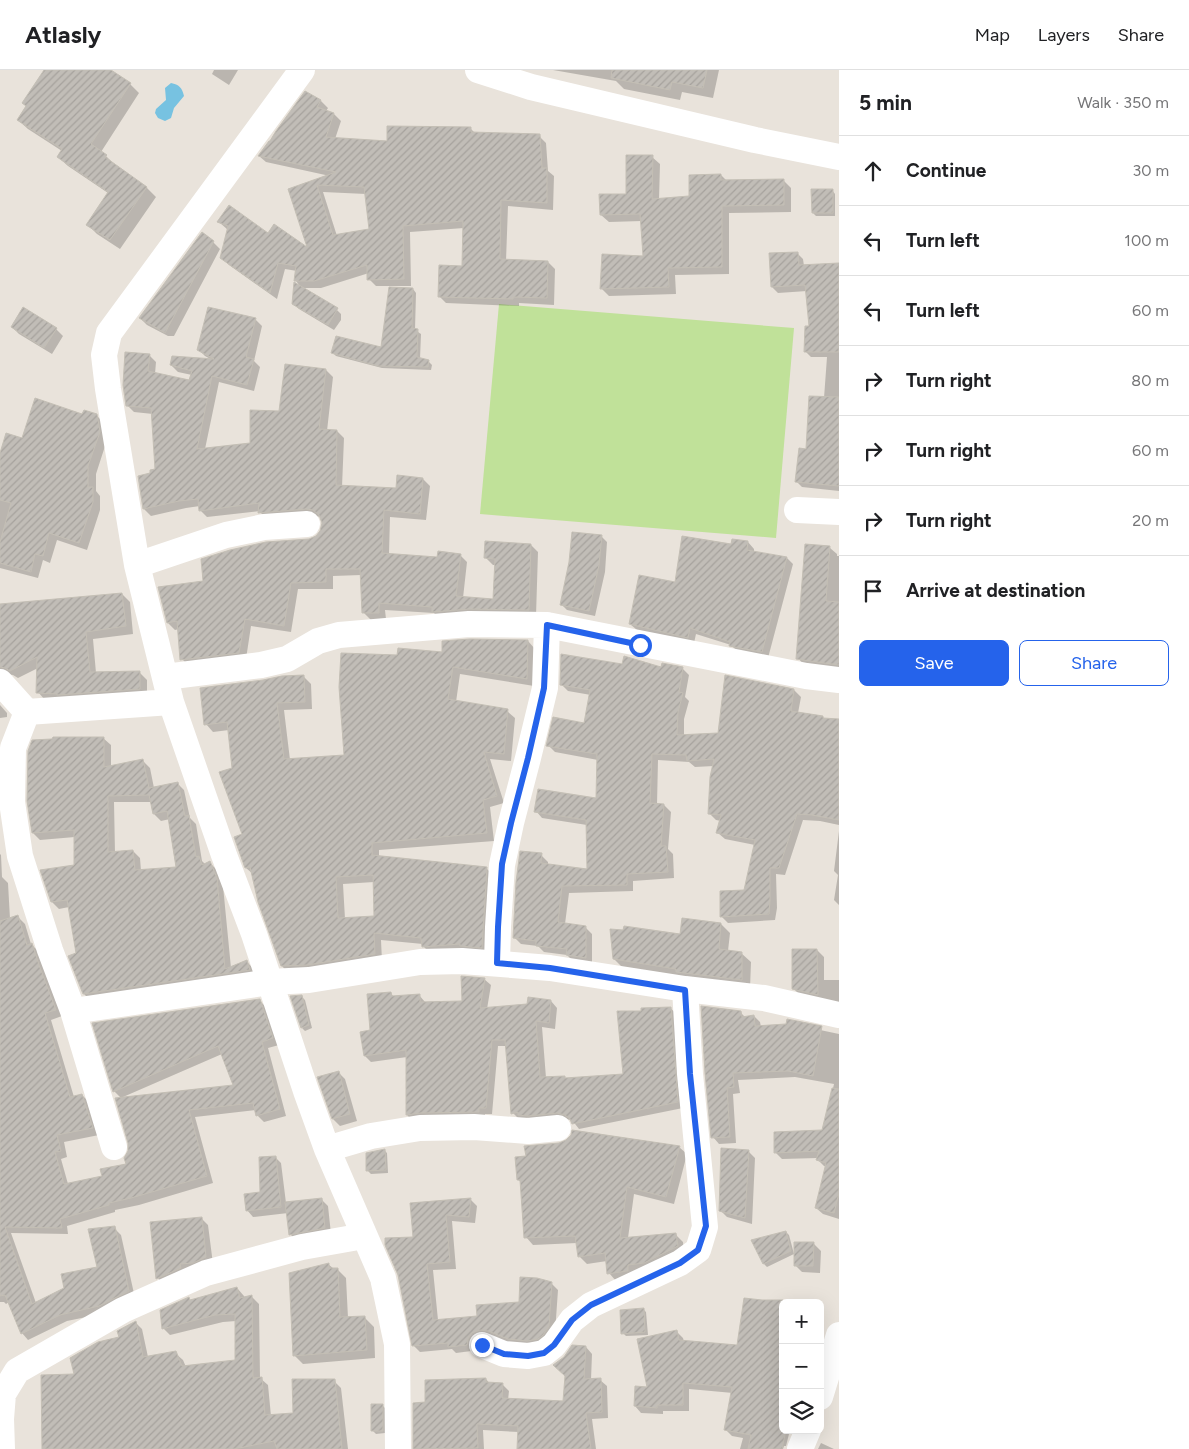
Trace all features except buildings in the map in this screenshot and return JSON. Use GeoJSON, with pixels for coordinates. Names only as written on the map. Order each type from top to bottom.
{"type":"FeatureCollection","features":[{"type":"Feature","properties":{"kind":"street"},"geometry":{"type":"LineString","coordinates":[[302,70],[109,333],[104,355],[137,565],[171,702],[270,982],[306,1091],[327,1148],[383,1278],[397,1344],[398,1449]]}},
{"type":"Feature","properties":{"kind":"street"},"geometry":{"type":"LineString","coordinates":[[478,70],[531,87],[755,140],[839,157]]}},
{"type":"Feature","properties":{"kind":"street"},"geometry":{"type":"LineString","coordinates":[[797,510],[839,512]]}},
{"type":"Feature","properties":{"kind":"street"},"geometry":{"type":"LineString","coordinates":[[137,565],[226,535],[264,527],[307,524]]}},
{"type":"Feature","properties":{"kind":"street"},"geometry":{"type":"LineString","coordinates":[[165,677],[261,665],[287,659],[318,641],[339,635],[468,624],[547,625],[806,676],[839,680]]}},
{"type":"Feature","properties":{"kind":"street"},"geometry":{"type":"LineString","coordinates":[[497,963],[502,864],[544,688],[547,625]]}},
{"type":"Feature","properties":{"kind":"street"},"geometry":{"type":"LineString","coordinates":[[0,682],[27,712]]}},
{"type":"Feature","properties":{"kind":"street"},"geometry":{"type":"LineString","coordinates":[[27,712],[171,702]]}},
{"type":"Feature","properties":{"kind":"street"},"geometry":{"type":"LineString","coordinates":[[27,712],[14,748],[12,802],[20,856],[50,950],[73,1010],[114,1147]]}},
{"type":"Feature","properties":{"kind":"street"},"geometry":{"type":"LineString","coordinates":[[73,1010],[270,982],[309,980],[420,962],[462,961],[550,968],[685,990],[764,998],[839,1015]]}},
{"type":"Feature","properties":{"kind":"street"},"geometry":{"type":"LineString","coordinates":[[482,1345],[504,1354],[528,1356],[544,1353],[554,1345],[572,1320],[591,1305],[680,1263],[698,1250],[706,1226],[690,1074],[685,990]]}},
{"type":"Feature","properties":{"kind":"street"},"geometry":{"type":"LineString","coordinates":[[327,1148],[371,1136],[420,1128],[474,1127],[528,1131],[558,1128]]}},
{"type":"Feature","properties":{"kind":"street"},"geometry":{"type":"LineString","coordinates":[[2,1449],[1,1418],[3,1394],[17,1371],[123,1310],[206,1273],[302,1248],[364,1236]]}},
{"type":"Feature","properties":{"kind":"street"},"geometry":{"type":"LineString","coordinates":[[822,1389],[839,1335]]}},
{"type":"Feature","properties":{"kind":"street"},"geometry":{"type":"LineString","coordinates":[[800,1449],[806,1434]]}},
{"type":"Feature","properties":{"kind":"green space"},"geometry":{"type":"Polygon","coordinates":[[[499,304],[794,328],[776,538],[480,514],[499,304]]]}},
{"type":"Feature","properties":{"kind":"water"},"geometry":{"type":"Polygon","coordinates":[[[171,83],[180,87],[184,96],[174,108],[171,118],[165,121],[158,118],[155,113],[156,109],[166,100],[165,88],[171,83]]]}},
{"type":"Feature","properties":{"kind":"route"},"geometry":{"type":"LineString","coordinates":[[482,1345],[504,1354],[528,1356],[544,1353],[554,1345],[572,1320],[591,1305],[680,1263],[698,1250],[706,1226],[690,1074],[685,990],[550,968],[497,963],[502,864],[544,688],[547,625],[640,645]]}}]}
